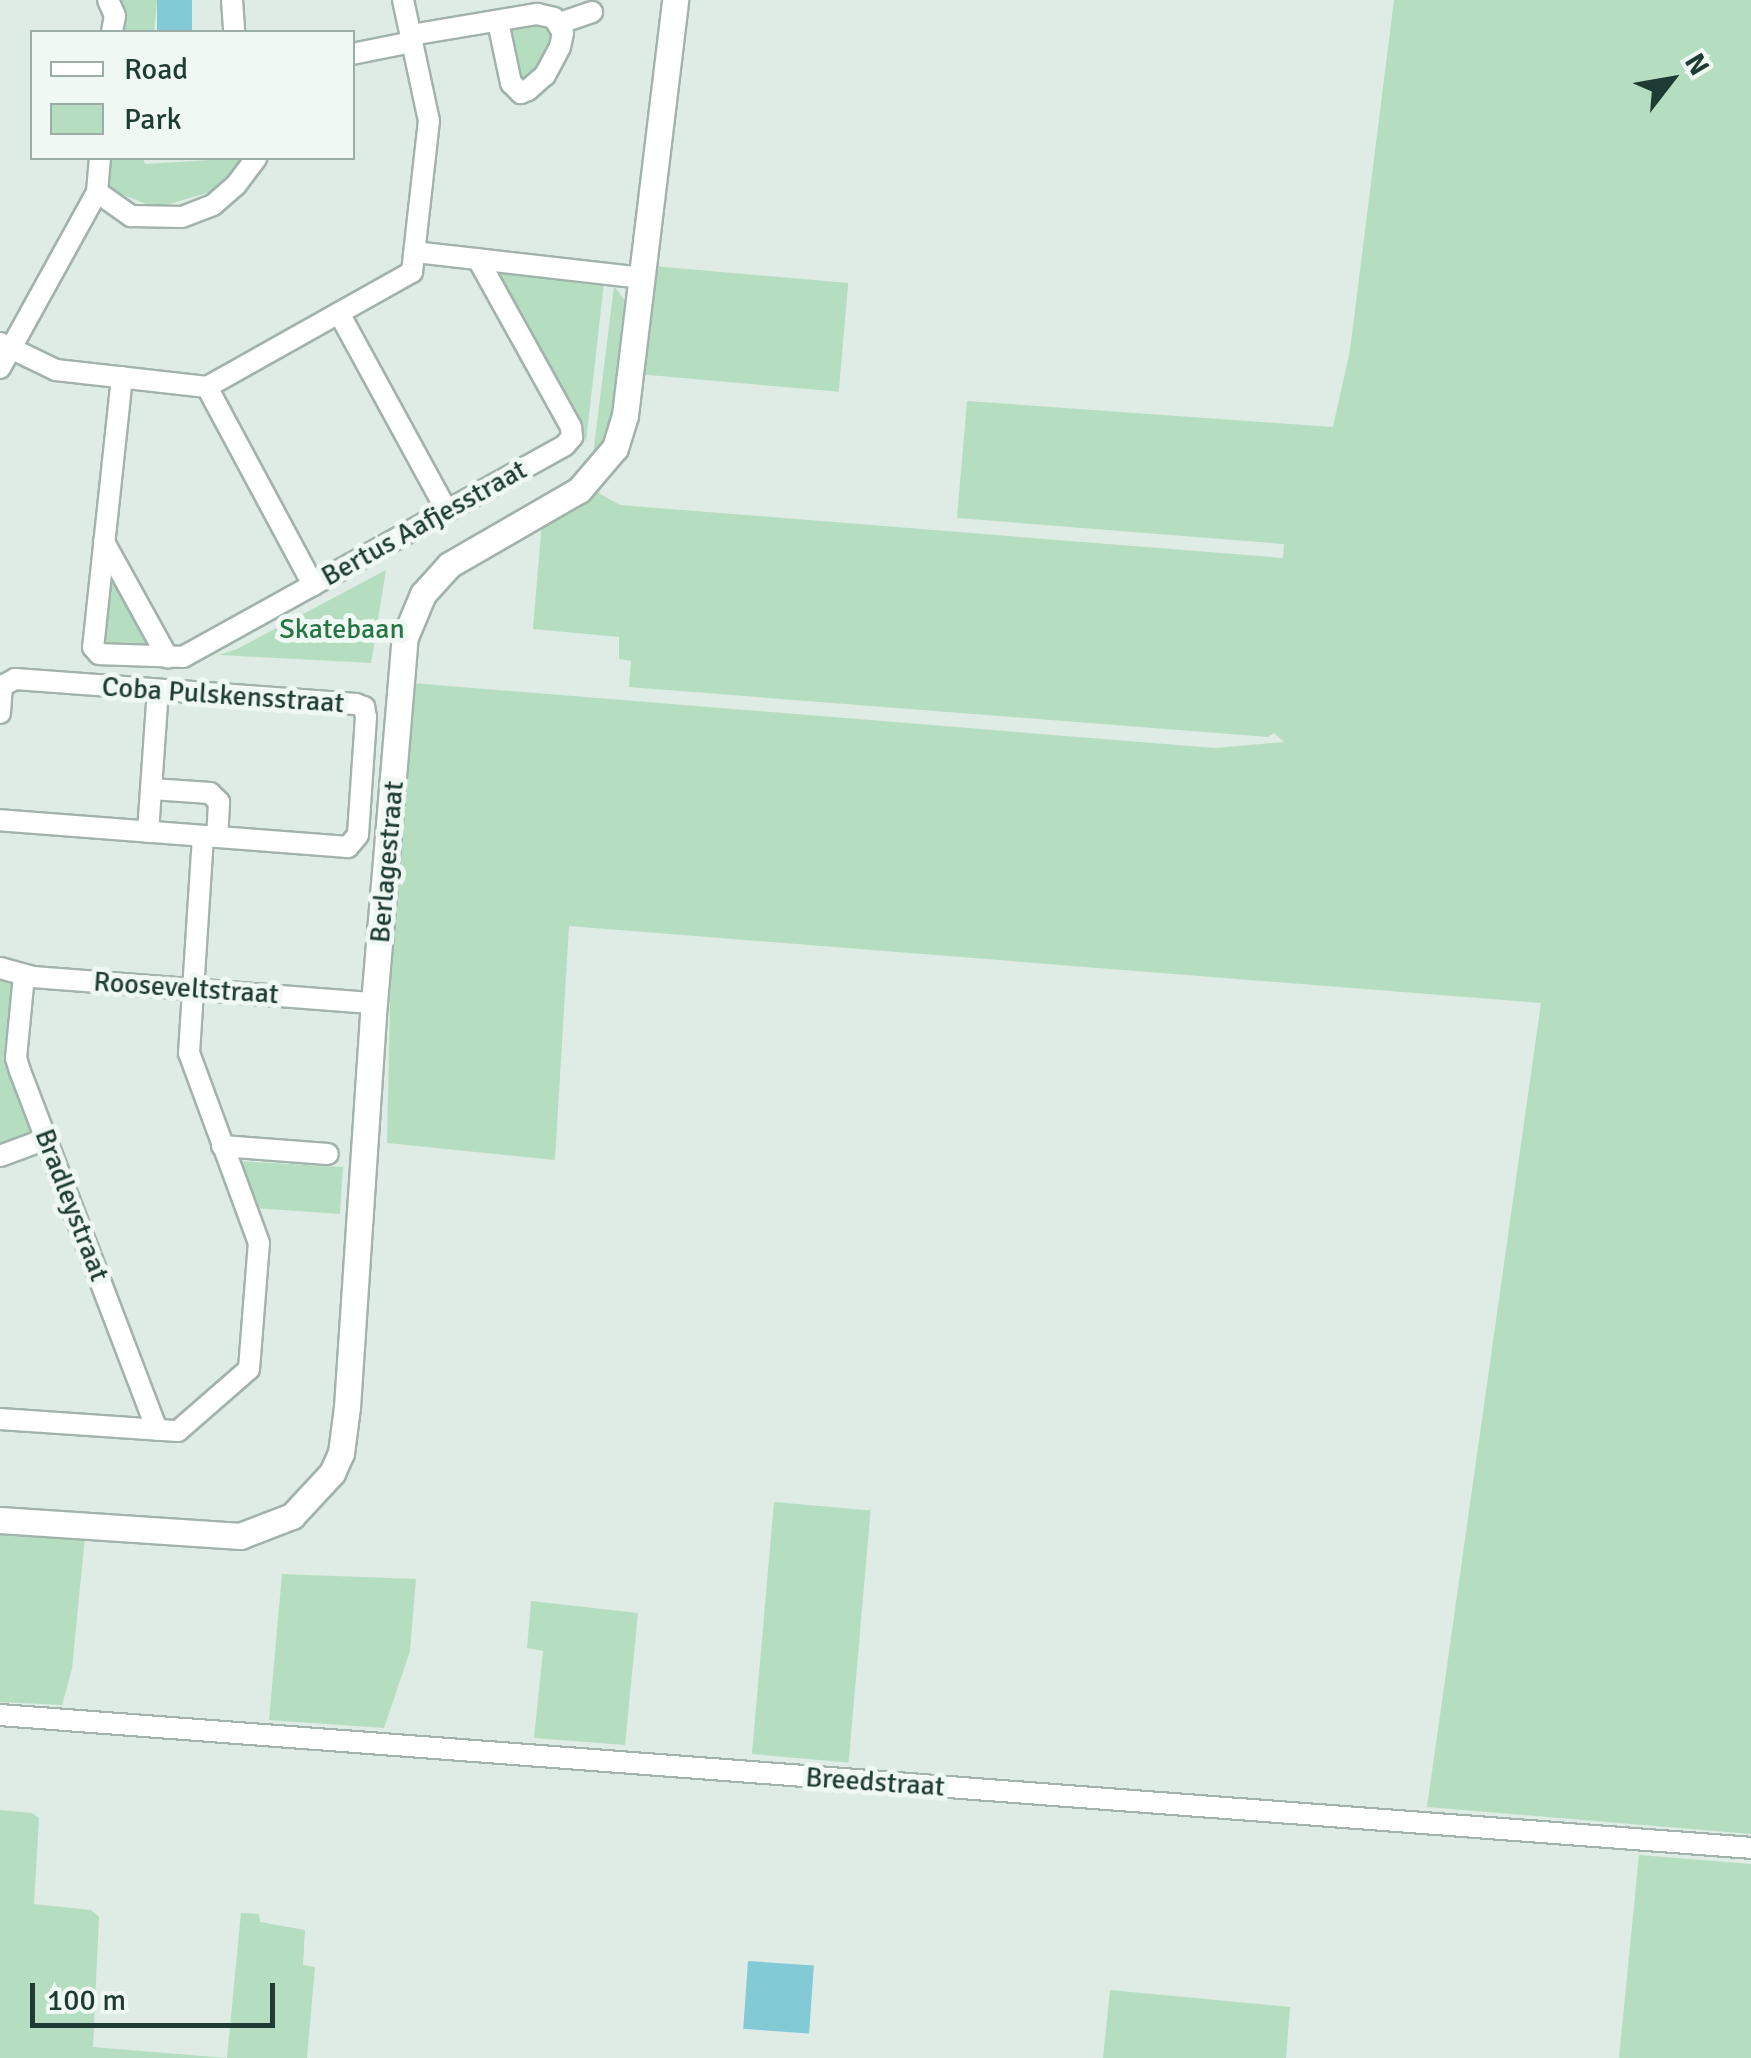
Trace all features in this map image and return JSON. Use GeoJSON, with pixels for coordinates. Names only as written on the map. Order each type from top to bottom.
{"type":"FeatureCollection","features":[{"type":"Feature","properties":{"kind":"street"},"geometry":{"type":"LineString","coordinates":[[108,0],[115,16],[112,30]]}},
{"type":"Feature","properties":{"kind":"street"},"geometry":{"type":"LineString","coordinates":[[232,0],[234,30]]}},
{"type":"Feature","properties":{"kind":"street"},"geometry":{"type":"LineString","coordinates":[[5,346],[56,370],[207,387],[412,272],[430,121],[403,0]]}},
{"type":"Feature","properties":{"kind":"street","name":"Berlagestraat"},"geometry":{"type":"LineString","coordinates":[[0,1520],[240,1536],[292,1516],[323,1486],[341,1453],[348,1407],[374,1003],[402,658],[412,614],[433,580],[449,565],[579,490],[606,462],[625,415],[675,0]]}},
{"type":"Feature","properties":{"kind":"street"},"geometry":{"type":"LineString","coordinates":[[355,53],[536,14],[560,23],[592,12]]}},
{"type":"Feature","properties":{"kind":"street"},"geometry":{"type":"LineString","coordinates":[[498,22],[511,84],[521,93],[536,84],[551,67],[560,47],[560,23]]}},
{"type":"Feature","properties":{"kind":"street"},"geometry":{"type":"LineString","coordinates":[[0,368],[5,346],[97,192],[100,160]]}},
{"type":"Feature","properties":{"kind":"street"},"geometry":{"type":"LineString","coordinates":[[97,192],[131,216],[182,217],[213,205],[236,185],[255,160]]}},
{"type":"Feature","properties":{"kind":"street"},"geometry":{"type":"LineString","coordinates":[[415,252],[642,278]]}},
{"type":"Feature","properties":{"kind":"street","name":"Bertus Aafjesstraat"},"geometry":{"type":"LineString","coordinates":[[168,658],[183,658],[566,445],[572,437],[571,427],[478,259]]}},
{"type":"Feature","properties":{"kind":"street"},"geometry":{"type":"LineString","coordinates":[[340,312],[447,511]]}},
{"type":"Feature","properties":{"kind":"street"},"geometry":{"type":"LineString","coordinates":[[122,377],[103,541],[168,658]]}},
{"type":"Feature","properties":{"kind":"street"},"geometry":{"type":"LineString","coordinates":[[207,387],[313,585]]}},
{"type":"Feature","properties":{"kind":"street","name":"Coba Pulskensstraat"},"geometry":{"type":"LineString","coordinates":[[103,541],[95,651],[168,658]]}},
{"type":"Feature","properties":{"kind":"street","name":"Coba Pulskensstraat"},"geometry":{"type":"LineString","coordinates":[[0,713],[6,683],[15,680],[364,707],[355,844],[210,837]]}},
{"type":"Feature","properties":{"kind":"street"},"geometry":{"type":"LineString","coordinates":[[148,832],[158,690]]}},
{"type":"Feature","properties":{"kind":"street"},"geometry":{"type":"LineString","coordinates":[[0,1419],[178,1431],[249,1369],[259,1243],[189,1053],[210,837],[219,802],[210,794],[152,789]]}},
{"type":"Feature","properties":{"kind":"street"},"geometry":{"type":"LineString","coordinates":[[0,820],[210,837]]}},
{"type":"Feature","properties":{"kind":"street","name":"Rooseveltstraat"},"geometry":{"type":"LineString","coordinates":[[0,968],[24,975],[374,1003]]}},
{"type":"Feature","properties":{"kind":"street","name":"Bradleystraat"},"geometry":{"type":"LineString","coordinates":[[24,975],[16,1058],[157,1430]]}},
{"type":"Feature","properties":{"kind":"street"},"geometry":{"type":"LineString","coordinates":[[0,1156],[46,1138]]}},
{"type":"Feature","properties":{"kind":"street"},"geometry":{"type":"LineString","coordinates":[[222,1146],[328,1154]]}},
{"type":"Feature","properties":{"kind":"street","name":"Breedstraat"},"geometry":{"type":"LineString","coordinates":[[0,1715],[1751,1848]]}},
{"type":"Feature","properties":{"kind":"green space"},"geometry":{"type":"Polygon","coordinates":[[[122,0],[157,0],[154,30],[116,30],[122,0]]]}},
{"type":"Feature","properties":{"kind":"green space"},"geometry":{"type":"Polygon","coordinates":[[[1394,0],[1751,0],[1751,1834],[1427,1807],[1541,1003],[569,926],[555,1160],[387,1143],[392,912],[412,683],[1215,748],[1284,742],[1274,733],[1268,737],[629,687],[631,661],[619,659],[619,637],[533,629],[542,521],[595,491],[620,505],[1283,558],[1284,544],[957,518],[967,401],[1333,427],[1350,350],[1394,0]]]}},
{"type":"Feature","properties":{"kind":"green space"},"geometry":{"type":"Polygon","coordinates":[[[543,22],[555,32],[541,70],[519,84],[509,31],[543,22]]]}},
{"type":"Feature","properties":{"kind":"green space"},"geometry":{"type":"Polygon","coordinates":[[[104,160],[144,160],[145,164],[242,160],[233,174],[213,191],[156,208],[109,189],[104,160]]]}},
{"type":"Feature","properties":{"kind":"green space"},"geometry":{"type":"Polygon","coordinates":[[[653,266],[848,283],[839,392],[644,375],[653,266]]]}},
{"type":"Feature","properties":{"kind":"green space"},"geometry":{"type":"Polygon","coordinates":[[[495,272],[604,282],[586,442],[576,425],[495,272]]]}},
{"type":"Feature","properties":{"kind":"green space"},"geometry":{"type":"Polygon","coordinates":[[[614,286],[626,302],[615,406],[608,439],[593,455],[614,286]]]}},
{"type":"Feature","properties":{"kind":"green space","name":"Skatebaan"},"geometry":{"type":"Polygon","coordinates":[[[386,570],[371,663],[219,655],[237,649],[386,570]]]}},
{"type":"Feature","properties":{"kind":"green space"},"geometry":{"type":"Polygon","coordinates":[[[115,577],[154,648],[103,646],[110,578],[115,577]]]}},
{"type":"Feature","properties":{"kind":"green space"},"geometry":{"type":"Polygon","coordinates":[[[0,980],[11,983],[14,990],[13,1073],[9,1076],[32,1130],[0,1150],[0,980]]]}},
{"type":"Feature","properties":{"kind":"green space"},"geometry":{"type":"Polygon","coordinates":[[[237,1161],[343,1167],[340,1214],[253,1208],[237,1161]]]}},
{"type":"Feature","properties":{"kind":"green space"},"geometry":{"type":"Polygon","coordinates":[[[774,1502],[871,1510],[849,1762],[752,1754],[774,1502]]]}},
{"type":"Feature","properties":{"kind":"green space"},"geometry":{"type":"Polygon","coordinates":[[[0,1530],[85,1536],[72,1669],[62,1705],[0,1702],[0,1530]]]}},
{"type":"Feature","properties":{"kind":"green space"},"geometry":{"type":"Polygon","coordinates":[[[282,1574],[416,1579],[410,1651],[384,1728],[269,1720],[282,1574]]]}},
{"type":"Feature","properties":{"kind":"green space"},"geometry":{"type":"Polygon","coordinates":[[[531,1601],[638,1613],[625,1745],[534,1738],[543,1651],[527,1648],[531,1601]]]}},
{"type":"Feature","properties":{"kind":"green space"},"geometry":{"type":"Polygon","coordinates":[[[0,1810],[32,1813],[39,1818],[34,1904],[91,1910],[99,1917],[93,2047],[227,2058],[0,2058],[0,1810]]]}},
{"type":"Feature","properties":{"kind":"green space"},"geometry":{"type":"Polygon","coordinates":[[[1639,1855],[1751,1864],[1751,2058],[1619,2058],[1639,1855]]]}},
{"type":"Feature","properties":{"kind":"green space"},"geometry":{"type":"Polygon","coordinates":[[[241,1913],[259,1914],[260,1922],[305,1930],[303,1965],[315,1967],[307,2058],[227,2058],[241,1913]]]}},
{"type":"Feature","properties":{"kind":"green space"},"geometry":{"type":"Polygon","coordinates":[[[1110,1990],[1290,2007],[1286,2058],[1103,2058],[1110,1990]]]}},
{"type":"Feature","properties":{"kind":"water"},"geometry":{"type":"Polygon","coordinates":[[[157,0],[192,0],[192,30],[157,30],[157,0]]]}},
{"type":"Feature","properties":{"kind":"water"},"geometry":{"type":"Polygon","coordinates":[[[748,1961],[814,1966],[809,2033],[743,2029],[748,1961]]]}}]}
